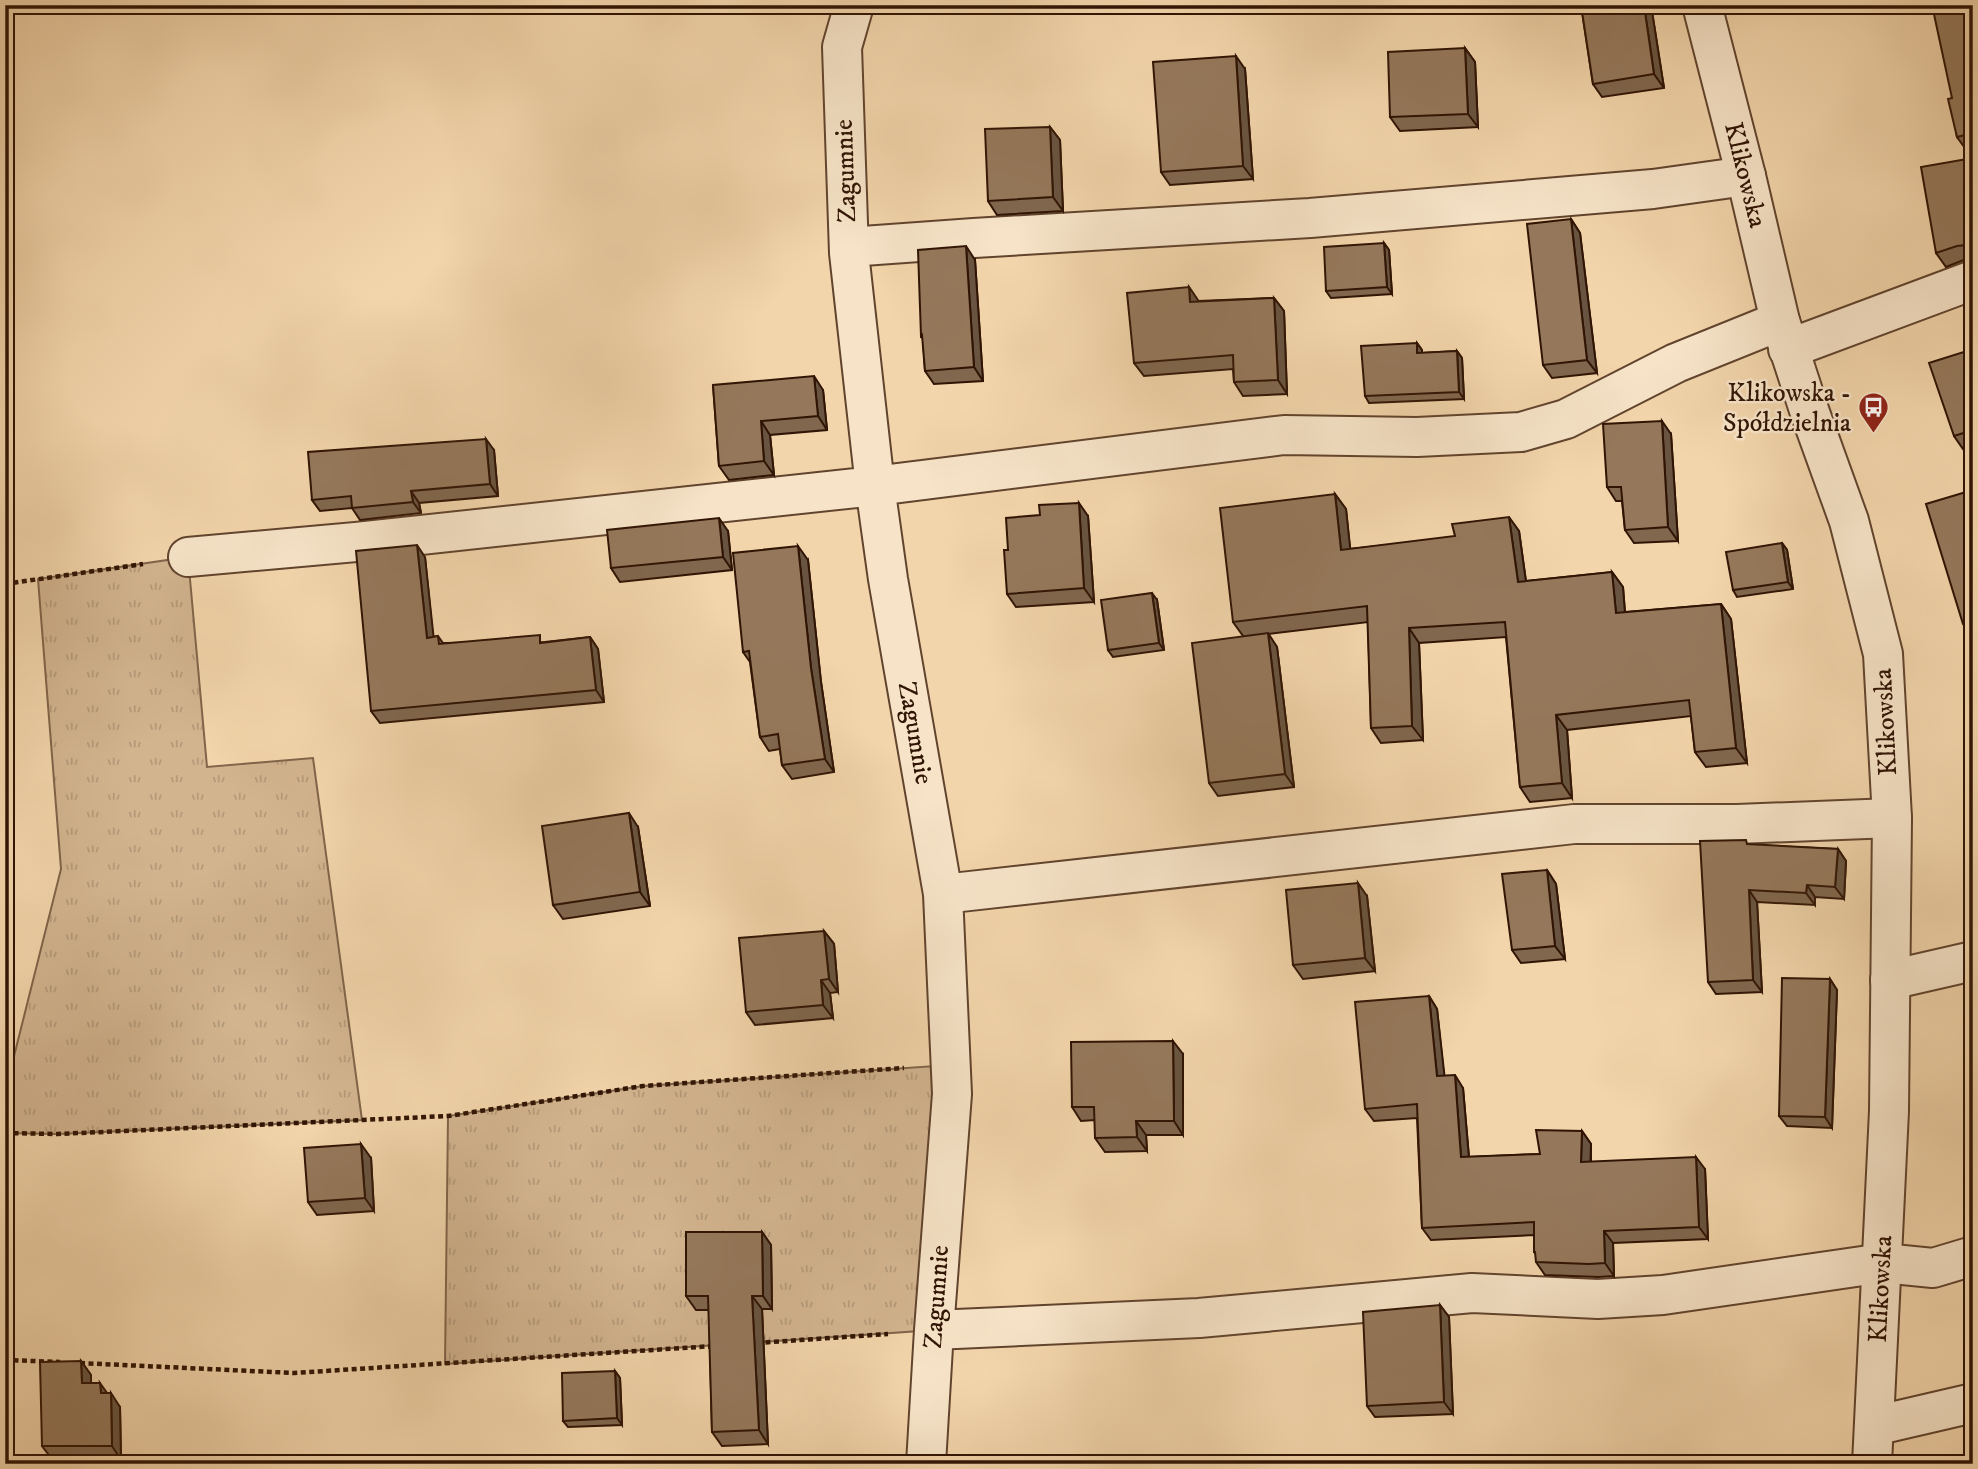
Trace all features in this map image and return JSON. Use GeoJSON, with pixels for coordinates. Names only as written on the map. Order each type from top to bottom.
{"type":"FeatureCollection","features":[{"type":"Feature","properties":{"kind":"street","name":"Zagumnie"},"geometry":{"type":"LineString","coordinates":[[853,5],[842,47],[849,247],[875,486],[943,894],[952,1094],[926,1464]]}},
{"type":"Feature","properties":{"kind":"street","name":"Klikowska"},"geometry":{"type":"LineString","coordinates":[[1702,5],[1784,335],[1849,521],[1883,654],[1892,818],[1889,1111],[1872,1464]]}},
{"type":"Feature","properties":{"kind":"street"},"geometry":{"type":"LineString","coordinates":[[849,247],[1310,218],[1653,189],[1746,176]]}},
{"type":"Feature","properties":{"kind":"street"},"geometry":{"type":"LineString","coordinates":[[188,557],[875,486],[1284,435],[1417,437],[1521,432],[1566,419],[1676,363],[1784,335],[1973,280]]}},
{"type":"Feature","properties":{"kind":"street"},"geometry":{"type":"LineString","coordinates":[[943,894],[1574,824],[1737,824],[1892,818]]}},
{"type":"Feature","properties":{"kind":"street"},"geometry":{"type":"LineString","coordinates":[[1890,980],[1973,961]]}},
{"type":"Feature","properties":{"kind":"street"},"geometry":{"type":"LineString","coordinates":[[934,1330],[1199,1318],[1472,1293],[1598,1299],[1663,1295],[1883,1263],[1933,1268],[1973,1256]]}},
{"type":"Feature","properties":{"kind":"street"},"geometry":{"type":"LineString","coordinates":[[1874,1426],[1973,1403]]}},
{"type":"Feature","properties":{"kind":"path"},"geometry":{"type":"LineString","coordinates":[[5,583],[188,557]]}},
{"type":"Feature","properties":{"kind":"path"},"geometry":{"type":"LineString","coordinates":[[5,1133],[58,1134],[449,1116],[643,1086],[950,1065]]}},
{"type":"Feature","properties":{"kind":"path"},"geometry":{"type":"LineString","coordinates":[[748,1344],[934,1330]]}},
{"type":"Feature","properties":{"kind":"path"},"geometry":{"type":"LineString","coordinates":[[74,1363],[294,1373],[722,1346]]}},
{"type":"Feature","properties":{"kind":"path"},"geometry":{"type":"LineString","coordinates":[[5,1360],[61,1362]]}},
{"type":"Feature","properties":{"kind":"green space"},"geometry":{"type":"Polygon","coordinates":[[[188,557],[207,767],[313,758],[362,1120],[58,1134],[5,1133],[5,1092],[61,869],[38,579],[188,557]]]}},
{"type":"Feature","properties":{"kind":"green space"},"geometry":{"type":"Polygon","coordinates":[[[950,1065],[934,1330],[445,1364],[448,1116],[643,1086],[950,1065]]]}},
{"type":"Feature","properties":{"kind":"building"},"geometry":{"type":"Polygon","coordinates":[[[1581,5],[1644,5],[1654,74],[1593,84],[1581,5]]]}},
{"type":"Feature","properties":{"kind":"building"},"geometry":{"type":"Polygon","coordinates":[[[1932,5],[1973,5],[1973,133],[1957,137],[1948,99],[1952,98],[1932,5]]]}},
{"type":"Feature","properties":{"kind":"building"},"geometry":{"type":"Polygon","coordinates":[[[1465,48],[1468,114],[1390,117],[1388,52],[1465,48]]]}},
{"type":"Feature","properties":{"kind":"building"},"geometry":{"type":"Polygon","coordinates":[[[1236,56],[1243,166],[1161,172],[1153,62],[1236,56]]]}},
{"type":"Feature","properties":{"kind":"building"},"geometry":{"type":"Polygon","coordinates":[[[1050,127],[1053,197],[988,201],[985,129],[1050,127]]]}},
{"type":"Feature","properties":{"kind":"building"},"geometry":{"type":"Polygon","coordinates":[[[1973,158],[1973,247],[1957,246],[1936,253],[1921,167],[1973,158]]]}},
{"type":"Feature","properties":{"kind":"building"},"geometry":{"type":"Polygon","coordinates":[[[1571,219],[1587,360],[1543,365],[1527,224],[1571,219]]]}},
{"type":"Feature","properties":{"kind":"building"},"geometry":{"type":"Polygon","coordinates":[[[1384,243],[1387,287],[1326,291],[1324,247],[1384,243]]]}},
{"type":"Feature","properties":{"kind":"building"},"geometry":{"type":"Polygon","coordinates":[[[966,246],[974,367],[925,371],[918,250],[966,246]]]}},
{"type":"Feature","properties":{"kind":"building"},"geometry":{"type":"Polygon","coordinates":[[[1189,287],[1190,302],[1274,298],[1278,380],[1234,382],[1233,355],[1134,363],[1127,293],[1189,287]]]}},
{"type":"Feature","properties":{"kind":"building"},"geometry":{"type":"Polygon","coordinates":[[[1417,343],[1417,353],[1457,351],[1459,392],[1365,396],[1361,346],[1417,343]]]}},
{"type":"Feature","properties":{"kind":"building"},"geometry":{"type":"Polygon","coordinates":[[[1973,349],[1973,430],[1954,436],[1929,363],[1973,349]]]}},
{"type":"Feature","properties":{"kind":"building"},"geometry":{"type":"Polygon","coordinates":[[[814,376],[818,416],[761,421],[764,461],[719,466],[713,385],[814,376]]]}},
{"type":"Feature","properties":{"kind":"building"},"geometry":{"type":"Polygon","coordinates":[[[1662,421],[1668,527],[1625,530],[1621,487],[1607,487],[1603,424],[1662,421]]]}},
{"type":"Feature","properties":{"kind":"building"},"geometry":{"type":"Polygon","coordinates":[[[486,439],[490,484],[411,491],[413,502],[352,508],[351,496],[312,500],[308,452],[486,439]]]}},
{"type":"Feature","properties":{"kind":"building"},"geometry":{"type":"Polygon","coordinates":[[[1966,492],[1973,514],[1973,637],[1963,624],[1926,504],[1966,492]]]}},
{"type":"Feature","properties":{"kind":"building"},"geometry":{"type":"Polygon","coordinates":[[[1335,494],[1341,550],[1455,536],[1452,524],[1509,517],[1518,582],[1612,572],[1616,613],[1721,604],[1736,748],[1695,752],[1689,700],[1556,715],[1562,783],[1520,787],[1505,622],[1409,628],[1412,726],[1371,728],[1367,606],[1233,622],[1220,508],[1335,494]]]}},
{"type":"Feature","properties":{"kind":"building"},"geometry":{"type":"Polygon","coordinates":[[[1079,503],[1084,588],[1007,594],[1004,550],[1008,550],[1006,518],[1040,515],[1039,505],[1079,503]]]}},
{"type":"Feature","properties":{"kind":"building"},"geometry":{"type":"Polygon","coordinates":[[[719,518],[723,557],[611,568],[607,530],[719,518]]]}},
{"type":"Feature","properties":{"kind":"building"},"geometry":{"type":"Polygon","coordinates":[[[1782,543],[1788,582],[1733,590],[1726,552],[1782,543]]]}},
{"type":"Feature","properties":{"kind":"building"},"geometry":{"type":"Polygon","coordinates":[[[417,545],[427,638],[438,636],[439,644],[540,635],[540,643],[590,637],[596,690],[371,711],[356,551],[417,545]]]}},
{"type":"Feature","properties":{"kind":"building"},"geometry":{"type":"Polygon","coordinates":[[[798,546],[811,668],[825,759],[782,765],[778,734],[760,737],[749,651],[743,652],[733,553],[798,546]]]}},
{"type":"Feature","properties":{"kind":"building"},"geometry":{"type":"Polygon","coordinates":[[[1152,593],[1159,643],[1108,650],[1101,600],[1152,593]]]}},
{"type":"Feature","properties":{"kind":"building"},"geometry":{"type":"Polygon","coordinates":[[[1268,633],[1285,774],[1209,783],[1192,643],[1268,633]]]}},
{"type":"Feature","properties":{"kind":"building"},"geometry":{"type":"Polygon","coordinates":[[[1973,805],[1973,822],[1968,806],[1973,805]]]}},
{"type":"Feature","properties":{"kind":"building"},"geometry":{"type":"Polygon","coordinates":[[[629,813],[640,892],[553,905],[542,826],[629,813]]]}},
{"type":"Feature","properties":{"kind":"building"},"geometry":{"type":"Polygon","coordinates":[[[1746,840],[1747,844],[1838,849],[1835,887],[1807,885],[1806,893],[1749,890],[1753,980],[1708,982],[1700,841],[1746,840]]]}},
{"type":"Feature","properties":{"kind":"building"},"geometry":{"type":"Polygon","coordinates":[[[1547,870],[1555,946],[1512,950],[1502,874],[1547,870]]]}},
{"type":"Feature","properties":{"kind":"building"},"geometry":{"type":"Polygon","coordinates":[[[1358,883],[1365,958],[1293,965],[1286,890],[1358,883]]]}},
{"type":"Feature","properties":{"kind":"building"},"geometry":{"type":"Polygon","coordinates":[[[824,931],[829,979],[821,980],[823,1005],[746,1012],[739,938],[824,931]]]}},
{"type":"Feature","properties":{"kind":"building"},"geometry":{"type":"Polygon","coordinates":[[[1782,978],[1830,979],[1825,1117],[1779,1116],[1782,978]]]}},
{"type":"Feature","properties":{"kind":"building"},"geometry":{"type":"Polygon","coordinates":[[[1429,996],[1437,1076],[1455,1075],[1461,1157],[1540,1154],[1536,1130],[1582,1131],[1581,1162],[1696,1157],[1699,1227],[1604,1231],[1605,1263],[1589,1264],[1536,1262],[1534,1222],[1422,1228],[1417,1104],[1365,1109],[1355,1002],[1429,996]]]}},
{"type":"Feature","properties":{"kind":"building"},"geometry":{"type":"Polygon","coordinates":[[[1173,1041],[1174,1121],[1136,1121],[1137,1137],[1095,1138],[1094,1107],[1072,1107],[1071,1042],[1173,1041]]]}},
{"type":"Feature","properties":{"kind":"building"},"geometry":{"type":"Polygon","coordinates":[[[361,1144],[365,1198],[308,1202],[304,1148],[361,1144]]]}},
{"type":"Feature","properties":{"kind":"building"},"geometry":{"type":"Polygon","coordinates":[[[686,1232],[762,1232],[763,1296],[752,1296],[759,1430],[712,1432],[708,1296],[686,1296],[686,1232]]]}},
{"type":"Feature","properties":{"kind":"building"},"geometry":{"type":"Polygon","coordinates":[[[1440,1305],[1444,1402],[1367,1406],[1363,1312],[1440,1305]]]}},
{"type":"Feature","properties":{"kind":"building"},"geometry":{"type":"Polygon","coordinates":[[[81,1361],[82,1383],[100,1383],[101,1393],[111,1393],[112,1446],[42,1446],[40,1362],[81,1361]]]}},
{"type":"Feature","properties":{"kind":"building"},"geometry":{"type":"Polygon","coordinates":[[[615,1371],[617,1418],[563,1421],[562,1373],[615,1371]]]}},
{"type":"Feature","properties":{"kind":"building"},"geometry":{"type":"Polygon","coordinates":[[[1255,1457],[1350,1457],[1350,1464],[1255,1464],[1255,1457]]]}},
{"type":"Feature","properties":{"kind":"place","name":"Klikowska - Spółdzielnia"},"geometry":{"type":"Point","coordinates":[1874,435]}}]}
